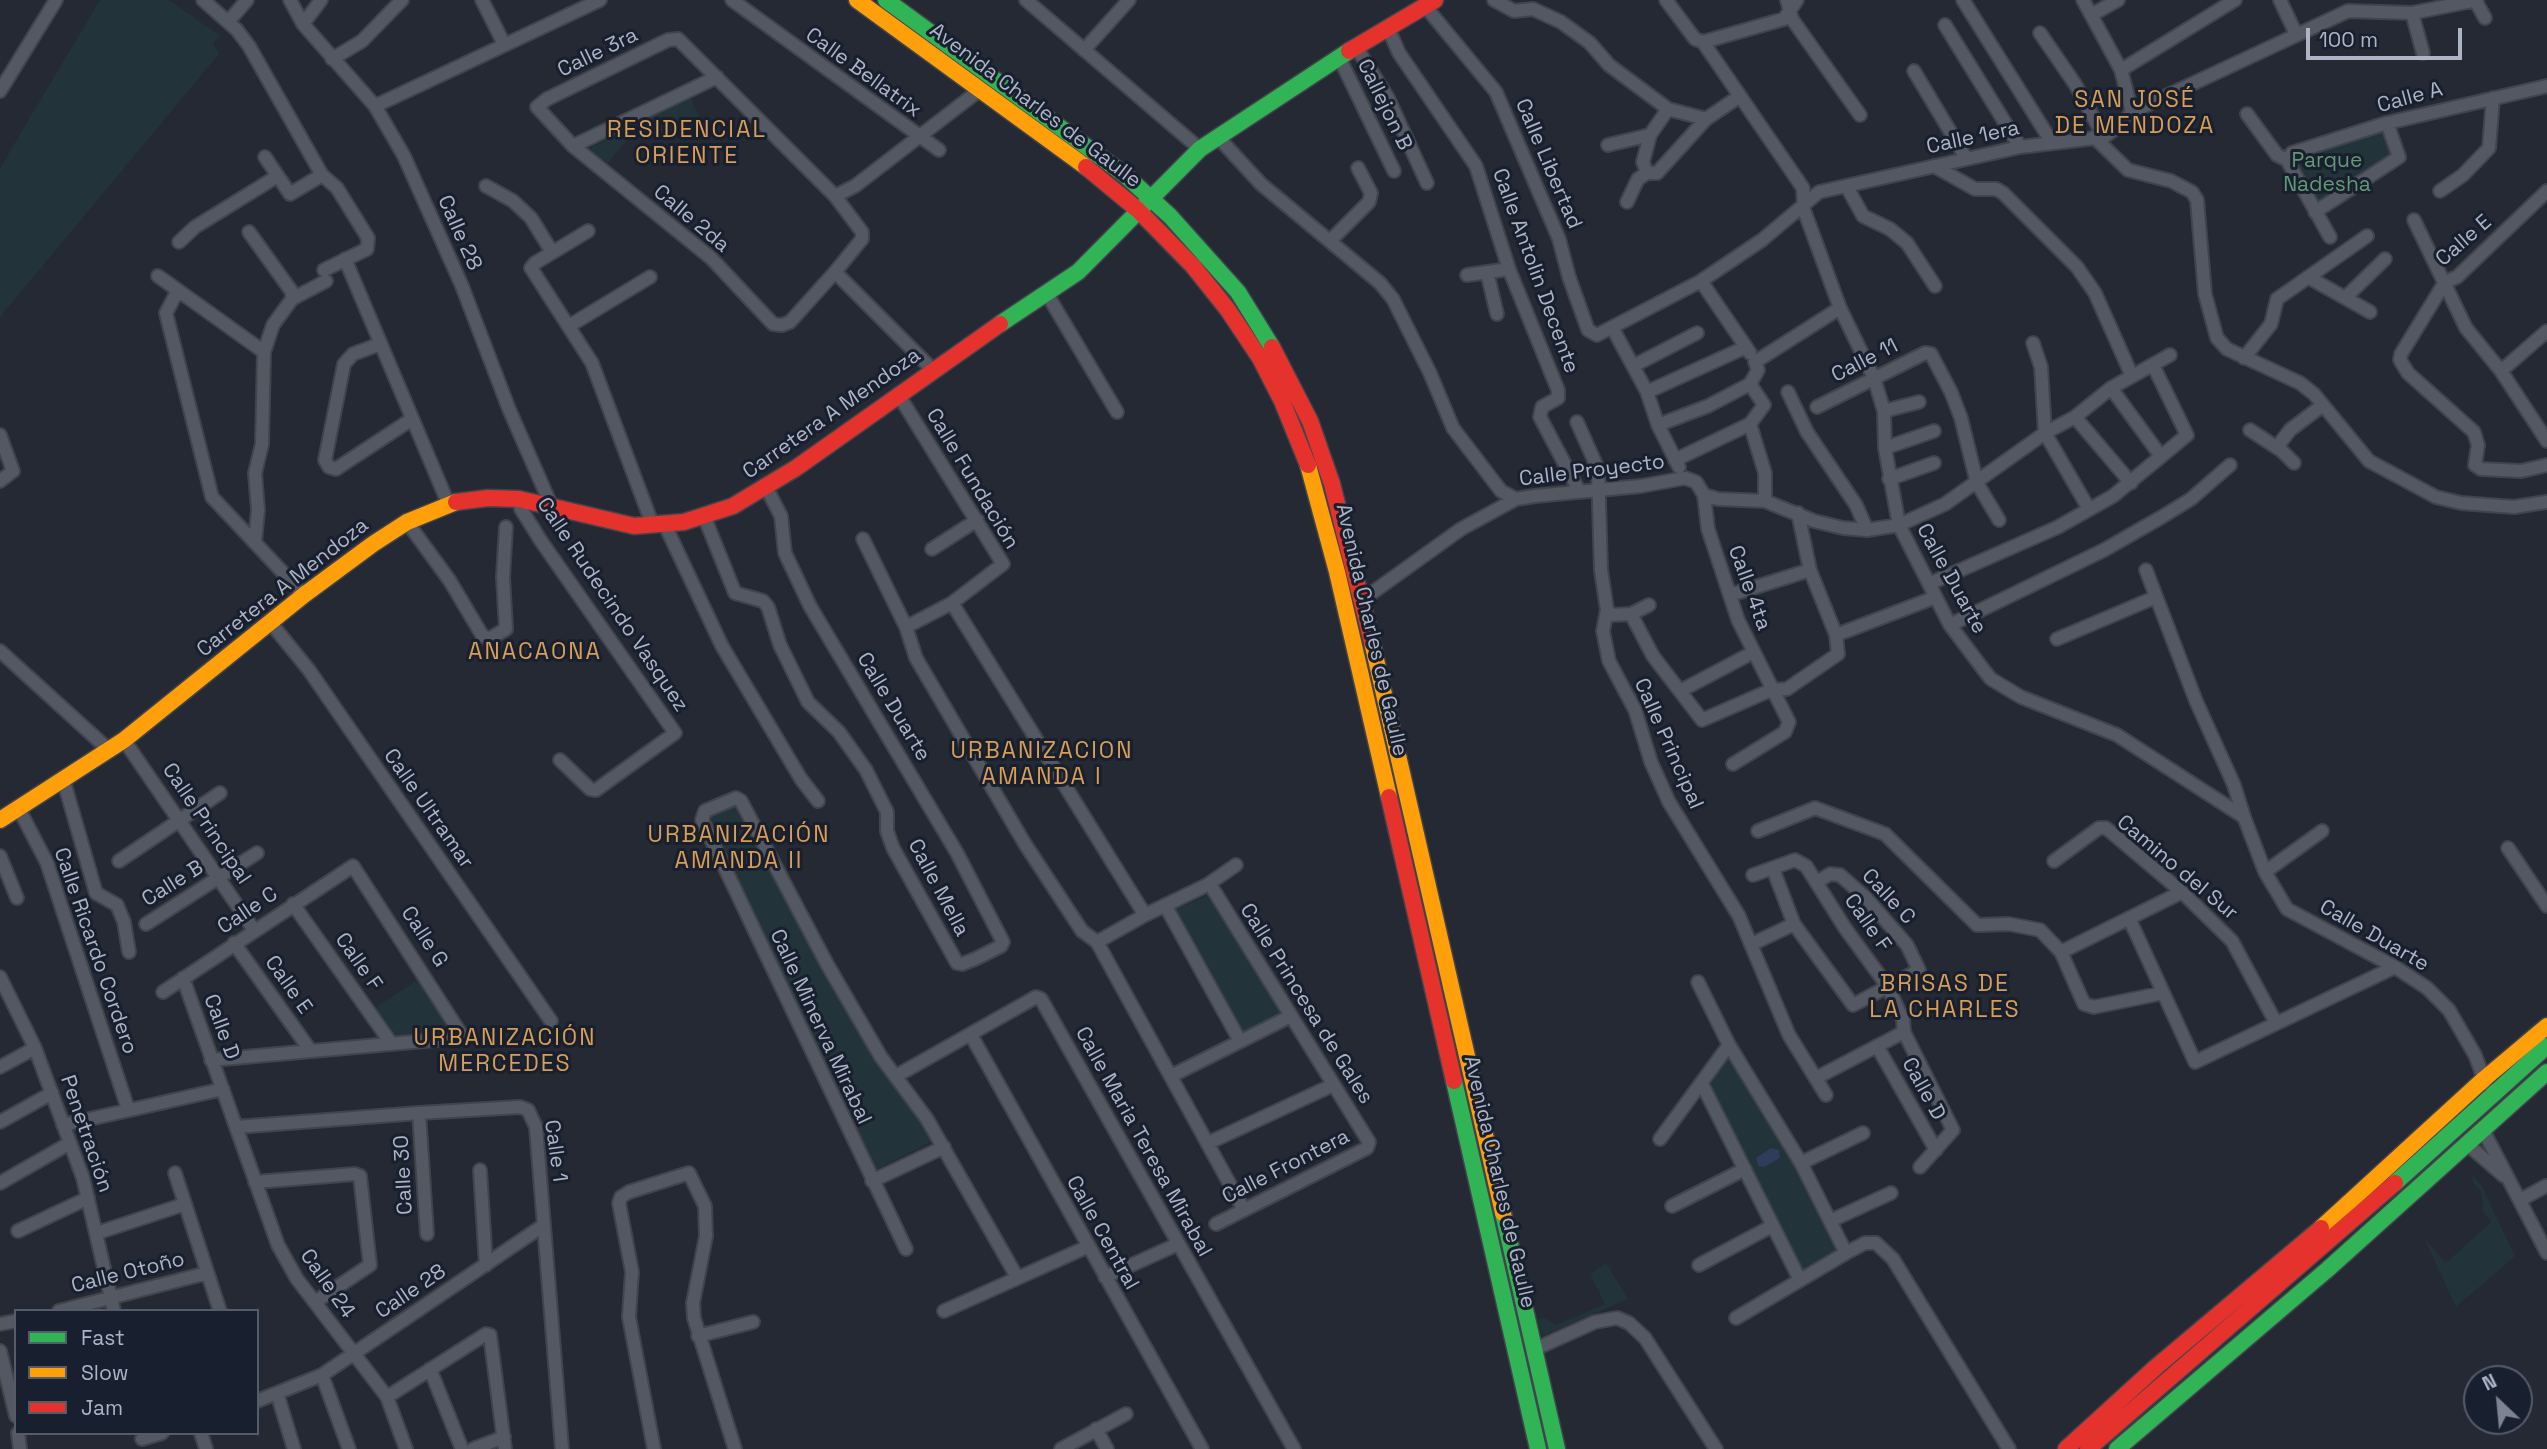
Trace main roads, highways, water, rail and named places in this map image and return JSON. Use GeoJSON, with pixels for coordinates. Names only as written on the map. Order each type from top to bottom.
{"type":"FeatureCollection","features":[{"type":"Feature","properties":{"kind":"main road","name":"Avenida Charles de Gaulle"},"geometry":{"type":"LineString","coordinates":[[857,0],[1107,183],[1138,210],[1205,280],[1266,369],[1306,456],[1345,571],[1362,600],[1560,1449]]}},
{"type":"Feature","properties":{"kind":"main road","name":"Avenida Charles de Gaulle"},"geometry":{"type":"LineString","coordinates":[[886,0],[1002,83],[1151,197],[1238,292],[1276,354],[1310,421],[1323,456],[1375,739],[1536,1449]]}},
{"type":"Feature","properties":{"kind":"main road","name":"Carretera A Mendoza"},"geometry":{"type":"LineString","coordinates":[[7,812],[64,782],[124,740],[304,595],[407,522],[448,503],[488,498],[519,499],[634,526],[659,525],[704,516],[733,506],[766,487],[932,369],[1047,294],[1102,250],[1151,197],[1217,136],[1339,57],[1430,3]]}},
{"type":"Feature","properties":{"kind":"main road"},"geometry":{"type":"LineString","coordinates":[[1375,739],[1393,734]]}},
{"type":"Feature","properties":{"kind":"main road"},"geometry":{"type":"LineString","coordinates":[[2066,1449],[2157,1367],[2325,1225],[2484,1079],[2547,1026]]}},
{"type":"Feature","properties":{"kind":"main road"},"geometry":{"type":"LineString","coordinates":[[2088,1449],[2315,1255],[2547,1046]]}},
{"type":"Feature","properties":{"kind":"main road"},"geometry":{"type":"LineString","coordinates":[[2117,1449],[2328,1269],[2547,1072]]}},
{"type":"Feature","properties":{"kind":"water"},"geometry":{"type":"Polygon","coordinates":[[[1771,1148],[1779,1150],[1780,1158],[1764,1167],[1758,1166],[1756,1158],[1771,1148]]]}},
{"type":"Feature","properties":{"kind":"district","name":"SAN JOSÉ DE MENDOZA"},"geometry":{"type":"Point","coordinates":[2135,114]}},
{"type":"Feature","properties":{"kind":"district","name":"RESIDENCIAL ORIENTE"},"geometry":{"type":"Point","coordinates":[687,144]}},
{"type":"Feature","properties":{"kind":"district","name":"ANACAONA"},"geometry":{"type":"Point","coordinates":[535,653]}},
{"type":"Feature","properties":{"kind":"district","name":"URBANIZACION AMANDA I"},"geometry":{"type":"Point","coordinates":[1042,765]}},
{"type":"Feature","properties":{"kind":"district","name":"URBANIZACIÓN AMANDA II"},"geometry":{"type":"Point","coordinates":[739,849]}},
{"type":"Feature","properties":{"kind":"district","name":"BRISAS DE LA CHARLES"},"geometry":{"type":"Point","coordinates":[1945,998]}},
{"type":"Feature","properties":{"kind":"district","name":"URBANIZACIÓN MERCEDES"},"geometry":{"type":"Point","coordinates":[505,1052]}},
{"type":"Feature","properties":{"kind":"park label","name":"Parque Nadesha"},"geometry":{"type":"Point","coordinates":[2327,173]}}]}
